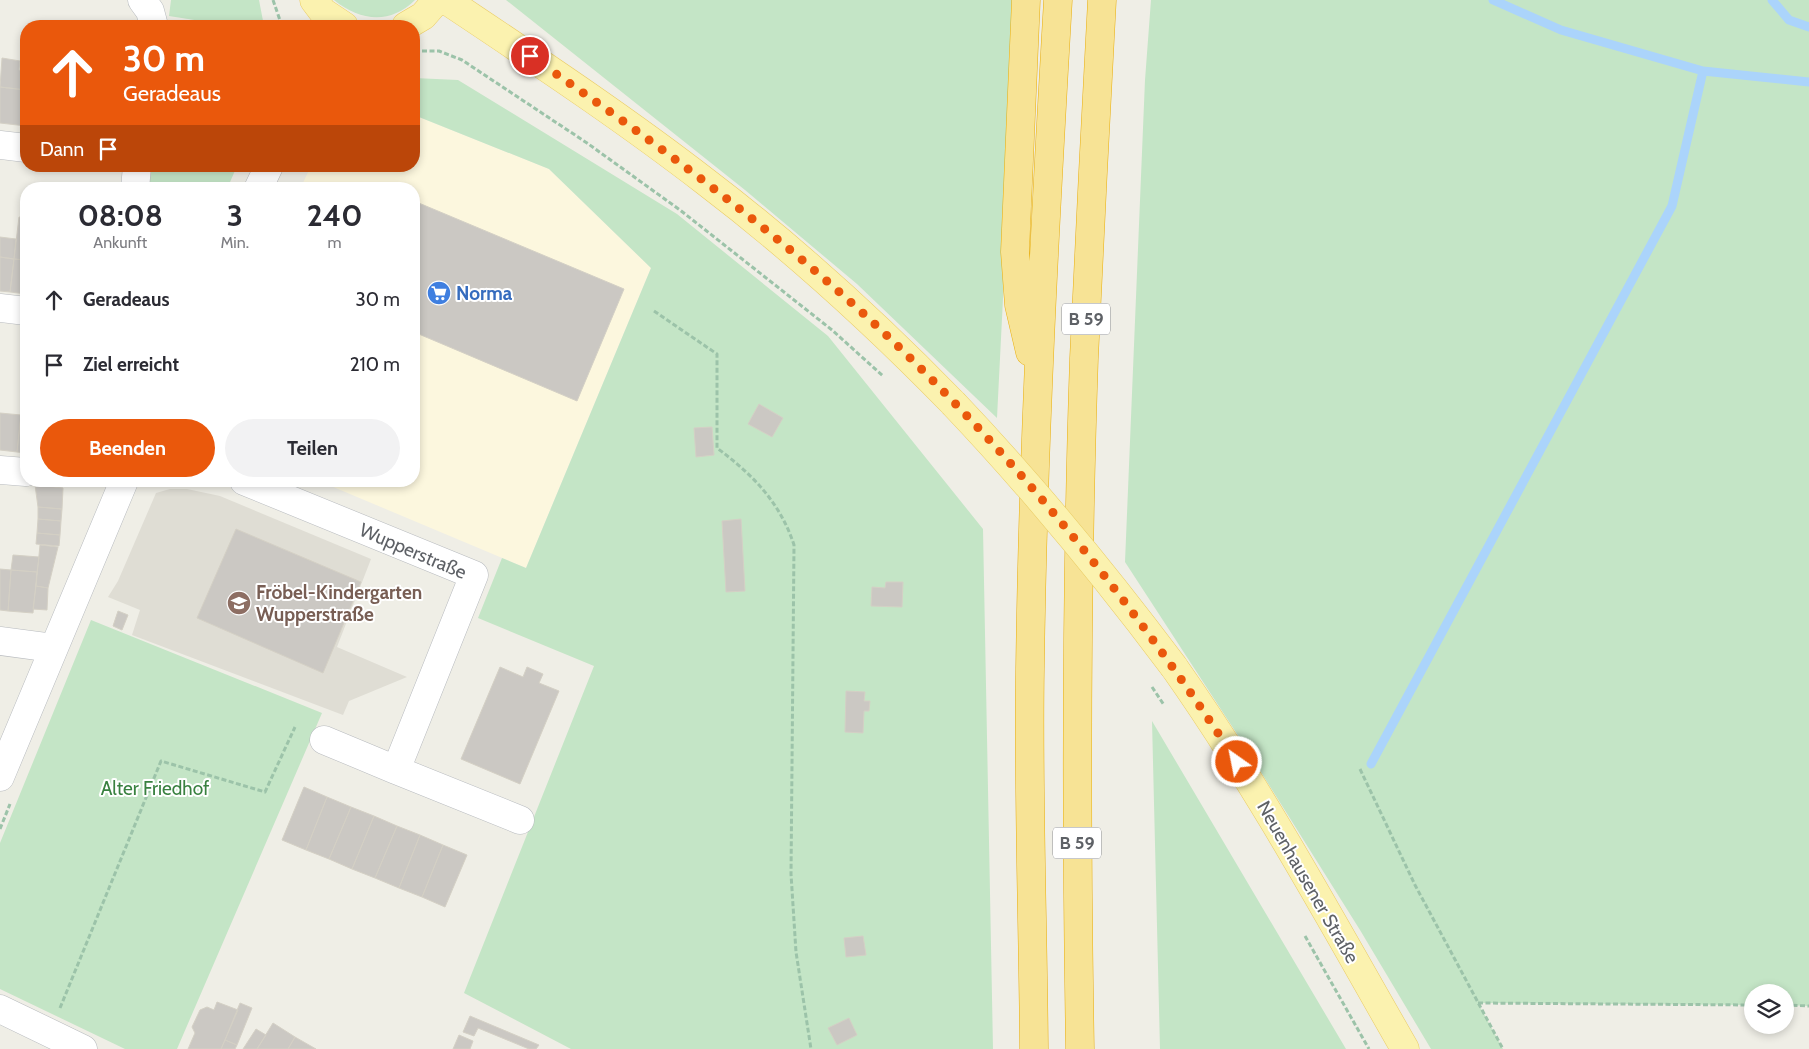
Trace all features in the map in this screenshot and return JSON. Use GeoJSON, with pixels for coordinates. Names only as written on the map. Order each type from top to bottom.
{"type":"FeatureCollection","features":[{"type":"Feature","properties":{"kind":"highway"},"geometry":{"type":"LineString","coordinates":[[1026,0],[1015,252],[1019,305],[1026,338],[1038,370]]}},
{"type":"Feature","properties":{"kind":"highway","name":"B 59"},"geometry":{"type":"LineString","coordinates":[[1034,1049],[1030,673],[1038,370],[1058,0]]}},
{"type":"Feature","properties":{"kind":"highway","name":"B 59"},"geometry":{"type":"LineString","coordinates":[[1080,1049],[1077,838],[1081,495],[1084,358],[1102,0]]}},
{"type":"Feature","properties":{"kind":"main road"},"geometry":{"type":"LineString","coordinates":[[314,0],[323,12],[333,20]]}},
{"type":"Feature","properties":{"kind":"main road"},"geometry":{"type":"LineString","coordinates":[[416,20],[423,16],[437,0]]}},
{"type":"Feature","properties":{"kind":"main road","name":"Neuenhausener Straße"},"geometry":{"type":"LineString","coordinates":[[446,0],[568,82],[736,205],[797,255],[867,318],[953,402],[1049,510],[1115,590],[1174,667],[1237,762],[1285,841],[1405,1049]]}},
{"type":"Feature","properties":{"kind":"street"},"geometry":{"type":"LineString","coordinates":[[142,0],[150,11],[152,20]]}},
{"type":"Feature","properties":{"kind":"street"},"geometry":{"type":"LineString","coordinates":[[0,145],[20,147]]}},
{"type":"Feature","properties":{"kind":"street"},"geometry":{"type":"LineString","coordinates":[[0,308],[20,310]]}},
{"type":"Feature","properties":{"kind":"street"},"geometry":{"type":"LineString","coordinates":[[0,470],[20,472]]}},
{"type":"Feature","properties":{"kind":"street"},"geometry":{"type":"LineString","coordinates":[[0,777],[52,648],[121,487]]}},
{"type":"Feature","properties":{"kind":"street","name":"Wupperstraße"},"geometry":{"type":"LineString","coordinates":[[259,487],[474,575],[396,770]]}},
{"type":"Feature","properties":{"kind":"street"},"geometry":{"type":"LineString","coordinates":[[0,641],[52,648]]}},
{"type":"Feature","properties":{"kind":"street"},"geometry":{"type":"LineString","coordinates":[[324,740],[520,820]]}},
{"type":"Feature","properties":{"kind":"street"},"geometry":{"type":"LineString","coordinates":[[0,1009],[83,1049]]}},
{"type":"Feature","properties":{"kind":"path"},"geometry":{"type":"LineString","coordinates":[[273,0],[280,20]]}},
{"type":"Feature","properties":{"kind":"path"},"geometry":{"type":"LineString","coordinates":[[420,52],[438,51],[462,60],[586,143],[680,210],[832,330],[886,379]]}},
{"type":"Feature","properties":{"kind":"path"},"geometry":{"type":"LineString","coordinates":[[654,311],[717,354],[717,448],[748,472],[767,494],[786,522],[794,545],[791,874],[797,960],[811,1049]]}},
{"type":"Feature","properties":{"kind":"path"},"geometry":{"type":"LineString","coordinates":[[1164,705],[1168,712]]}},
{"type":"Feature","properties":{"kind":"path"},"geometry":{"type":"LineString","coordinates":[[57,1017],[161,761],[265,792],[295,727]]}},
{"type":"Feature","properties":{"kind":"path"},"geometry":{"type":"LineString","coordinates":[[1360,769],[1415,884],[1503,1049]]}},
{"type":"Feature","properties":{"kind":"path"},"geometry":{"type":"LineString","coordinates":[[1304,934],[1369,1049]]}},
{"type":"Feature","properties":{"kind":"path"},"geometry":{"type":"LineString","coordinates":[[1478,1003],[1744,1005]]}},
{"type":"Feature","properties":{"kind":"path"},"geometry":{"type":"LineString","coordinates":[[1794,1005],[1809,1006]]}},
{"type":"Feature","properties":{"kind":"shaded area"},"geometry":{"type":"Polygon","coordinates":[[[420,117],[549,169],[651,268],[526,568],[333,487],[420,487],[420,182],[303,182],[308,172],[420,172],[420,117]]]}},
{"type":"Feature","properties":{"kind":"shaded area","name":"Fröbel-Kindergarten Wupperstraße"},"geometry":{"type":"Polygon","coordinates":[[[170,489],[187,489],[220,496],[371,559],[337,647],[407,677],[349,701],[343,715],[132,635],[140,610],[108,597],[118,581],[156,493],[170,489]]]}},
{"type":"Feature","properties":{"kind":"green space"},"geometry":{"type":"Polygon","coordinates":[[[171,0],[259,0],[263,20],[194,20],[169,16],[171,0]]]}},
{"type":"Feature","properties":{"kind":"green space"},"geometry":{"type":"Polygon","coordinates":[[[334,0],[415,0],[395,14],[375,17],[364,16],[354,12],[334,0]]]}},
{"type":"Feature","properties":{"kind":"green space"},"geometry":{"type":"Polygon","coordinates":[[[506,0],[1018,0],[997,418],[857,284],[745,190],[506,0]]]}},
{"type":"Feature","properties":{"kind":"green space"},"geometry":{"type":"Polygon","coordinates":[[[1151,0],[1809,0],[1809,1006],[1794,1005],[1794,984],[1744,984],[1744,1005],[1478,1003],[1503,1049],[1431,1049],[1360,930],[1237,734],[1125,562],[1145,80],[1151,0]]]}},
{"type":"Feature","properties":{"kind":"green space"},"geometry":{"type":"Polygon","coordinates":[[[420,78],[458,80],[677,214],[828,336],[983,529],[993,1049],[571,1049],[464,993],[594,666],[478,618],[502,558],[526,568],[651,268],[549,169],[420,117],[420,78]]]}},
{"type":"Feature","properties":{"kind":"green space"},"geometry":{"type":"Polygon","coordinates":[[[148,172],[234,172],[230,182],[147,182],[148,172]]]}},
{"type":"Feature","properties":{"kind":"green space","name":"Alter Friedhof"},"geometry":{"type":"Polygon","coordinates":[[[91,620],[322,713],[177,1049],[125,1049],[0,989],[0,843],[91,620]]]}},
{"type":"Feature","properties":{"kind":"green space"},"geometry":{"type":"Polygon","coordinates":[[[1152,721],[1346,1049],[1160,1049],[1152,721]]]}},
{"type":"Feature","properties":{"kind":"building"},"geometry":{"type":"Polygon","coordinates":[[[2,58],[20,61],[20,89],[0,87],[2,58]]]}},
{"type":"Feature","properties":{"kind":"building"},"geometry":{"type":"Polygon","coordinates":[[[0,87],[20,89],[20,125],[0,123],[0,87]]]}},
{"type":"Feature","properties":{"kind":"building"},"geometry":{"type":"Polygon","coordinates":[[[420,204],[624,289],[577,401],[420,335],[420,204]]]}},
{"type":"Feature","properties":{"kind":"building"},"geometry":{"type":"Polygon","coordinates":[[[19,217],[20,260],[14,259],[19,217]]]}},
{"type":"Feature","properties":{"kind":"building"},"geometry":{"type":"Polygon","coordinates":[[[0,237],[16,239],[14,259],[0,257],[0,237]]]}},
{"type":"Feature","properties":{"kind":"building"},"geometry":{"type":"Polygon","coordinates":[[[0,257],[14,259],[10,292],[0,291],[0,257]]]}},
{"type":"Feature","properties":{"kind":"building"},"geometry":{"type":"Polygon","coordinates":[[[14,259],[20,260],[20,293],[10,292],[14,259]]]}},
{"type":"Feature","properties":{"kind":"building"},"geometry":{"type":"Polygon","coordinates":[[[759,404],[783,418],[772,437],[748,424],[759,404]]]}},
{"type":"Feature","properties":{"kind":"building"},"geometry":{"type":"Polygon","coordinates":[[[0,413],[20,415],[17,452],[0,450],[0,413]]]}},
{"type":"Feature","properties":{"kind":"building"},"geometry":{"type":"Polygon","coordinates":[[[20,424],[20,452],[17,452],[20,424]]]}},
{"type":"Feature","properties":{"kind":"building"},"geometry":{"type":"Polygon","coordinates":[[[712,427],[714,455],[696,457],[694,428],[712,427]]]}},
{"type":"Feature","properties":{"kind":"building"},"geometry":{"type":"Polygon","coordinates":[[[35,487],[63,488],[62,509],[38,507],[35,487]]]}},
{"type":"Feature","properties":{"kind":"building"},"geometry":{"type":"Polygon","coordinates":[[[38,507],[62,509],[61,521],[38,519],[38,507]]]}},
{"type":"Feature","properties":{"kind":"building"},"geometry":{"type":"Polygon","coordinates":[[[38,519],[61,521],[60,535],[37,533],[38,519]]]}},
{"type":"Feature","properties":{"kind":"building"},"geometry":{"type":"Polygon","coordinates":[[[741,519],[745,591],[726,592],[722,521],[741,519]]]}},
{"type":"Feature","properties":{"kind":"building"},"geometry":{"type":"Polygon","coordinates":[[[236,529],[361,582],[323,673],[197,618],[236,529]]]}},
{"type":"Feature","properties":{"kind":"building"},"geometry":{"type":"Polygon","coordinates":[[[37,533],[60,535],[59,546],[36,544],[37,533]]]}},
{"type":"Feature","properties":{"kind":"building"},"geometry":{"type":"Polygon","coordinates":[[[40,545],[58,547],[48,588],[36,586],[40,545]]]}},
{"type":"Feature","properties":{"kind":"building"},"geometry":{"type":"Polygon","coordinates":[[[13,555],[39,557],[37,572],[11,570],[13,555]]]}},
{"type":"Feature","properties":{"kind":"building"},"geometry":{"type":"Polygon","coordinates":[[[0,569],[11,570],[8,611],[0,610],[0,569]]]}},
{"type":"Feature","properties":{"kind":"building"},"geometry":{"type":"Polygon","coordinates":[[[11,570],[37,572],[33,613],[8,611],[11,570]]]}},
{"type":"Feature","properties":{"kind":"building"},"geometry":{"type":"Polygon","coordinates":[[[886,582],[903,582],[902,607],[871,606],[872,587],[885,588],[886,582]]]}},
{"type":"Feature","properties":{"kind":"building"},"geometry":{"type":"Polygon","coordinates":[[[36,586],[48,588],[47,610],[33,609],[36,586]]]}},
{"type":"Feature","properties":{"kind":"building"},"geometry":{"type":"Polygon","coordinates":[[[118,611],[128,615],[122,630],[113,626],[118,611]]]}},
{"type":"Feature","properties":{"kind":"building"},"geometry":{"type":"Polygon","coordinates":[[[500,667],[523,677],[527,667],[543,674],[539,683],[559,691],[520,784],[461,759],[500,667]]]}},
{"type":"Feature","properties":{"kind":"building"},"geometry":{"type":"Polygon","coordinates":[[[846,691],[865,692],[864,701],[870,701],[869,711],[864,711],[863,733],[845,732],[846,691]]]}},
{"type":"Feature","properties":{"kind":"building"},"geometry":{"type":"Polygon","coordinates":[[[304,787],[327,797],[306,850],[282,840],[304,787]]]}},
{"type":"Feature","properties":{"kind":"building"},"geometry":{"type":"Polygon","coordinates":[[[327,797],[351,807],[329,859],[306,850],[327,797]]]}},
{"type":"Feature","properties":{"kind":"building"},"geometry":{"type":"Polygon","coordinates":[[[351,807],[374,816],[352,869],[329,859],[351,807]]]}},
{"type":"Feature","properties":{"kind":"building"},"geometry":{"type":"Polygon","coordinates":[[[374,816],[397,826],[375,878],[352,869],[374,816]]]}},
{"type":"Feature","properties":{"kind":"building"},"geometry":{"type":"Polygon","coordinates":[[[397,826],[420,835],[399,888],[375,878],[397,826]]]}},
{"type":"Feature","properties":{"kind":"building"},"geometry":{"type":"Polygon","coordinates":[[[420,835],[443,845],[422,897],[399,888],[420,835]]]}},
{"type":"Feature","properties":{"kind":"building"},"geometry":{"type":"Polygon","coordinates":[[[443,845],[467,855],[445,907],[422,897],[443,845]]]}},
{"type":"Feature","properties":{"kind":"building"},"geometry":{"type":"Polygon","coordinates":[[[863,936],[866,955],[846,957],[844,938],[863,936]]]}},
{"type":"Feature","properties":{"kind":"building"},"geometry":{"type":"Polygon","coordinates":[[[217,1002],[238,1010],[221,1049],[188,1049],[195,1033],[192,1027],[200,1010],[207,1007],[214,1010],[217,1002]]]}},
{"type":"Feature","properties":{"kind":"building"},"geometry":{"type":"Polygon","coordinates":[[[240,1003],[252,1008],[237,1045],[225,1040],[240,1003]]]}},
{"type":"Feature","properties":{"kind":"building"},"geometry":{"type":"Polygon","coordinates":[[[470,1016],[539,1045],[536,1049],[529,1049],[478,1028],[474,1036],[463,1032],[470,1016]]]}},
{"type":"Feature","properties":{"kind":"building"},"geometry":{"type":"Polygon","coordinates":[[[849,1018],[857,1035],[837,1045],[828,1028],[849,1018]]]}},
{"type":"Feature","properties":{"kind":"building"},"geometry":{"type":"Polygon","coordinates":[[[273,1023],[295,1037],[288,1049],[257,1049],[273,1023]]]}},
{"type":"Feature","properties":{"kind":"building"},"geometry":{"type":"Polygon","coordinates":[[[256,1029],[266,1035],[257,1049],[243,1049],[256,1029]]]}},
{"type":"Feature","properties":{"kind":"building"},"geometry":{"type":"Polygon","coordinates":[[[459,1035],[473,1041],[470,1049],[453,1049],[459,1035]]]}},
{"type":"Feature","properties":{"kind":"building"},"geometry":{"type":"Polygon","coordinates":[[[295,1037],[316,1049],[288,1049],[295,1037]]]}},
{"type":"Feature","properties":{"kind":"building"},"geometry":{"type":"Polygon","coordinates":[[[225,1040],[237,1045],[235,1049],[221,1049],[225,1040]]]}},
{"type":"Feature","properties":{"kind":"waterway"},"geometry":{"type":"LineString","coordinates":[[1493,0],[1561,30],[1703,71],[1809,82]]}},
{"type":"Feature","properties":{"kind":"waterway"},"geometry":{"type":"LineString","coordinates":[[1772,0],[1789,20],[1809,27]]}},
{"type":"Feature","properties":{"kind":"waterway"},"geometry":{"type":"LineString","coordinates":[[1371,764],[1672,206],[1703,71]]}},
{"type":"Feature","properties":{"kind":"place","name":"Norma"},"geometry":{"type":"Point","coordinates":[439,293]}},
{"type":"Feature","properties":{"kind":"place","name":"Fröbel-Kindergarten Wupperstraße"},"geometry":{"type":"Point","coordinates":[239,603]}},
{"type":"Feature","properties":{"kind":"route"},"geometry":{"type":"LineString","coordinates":[[530,56],[677,160],[736,205],[853,304],[927,376],[977,428],[1084,551],[1174,667],[1237,762]]}}]}
